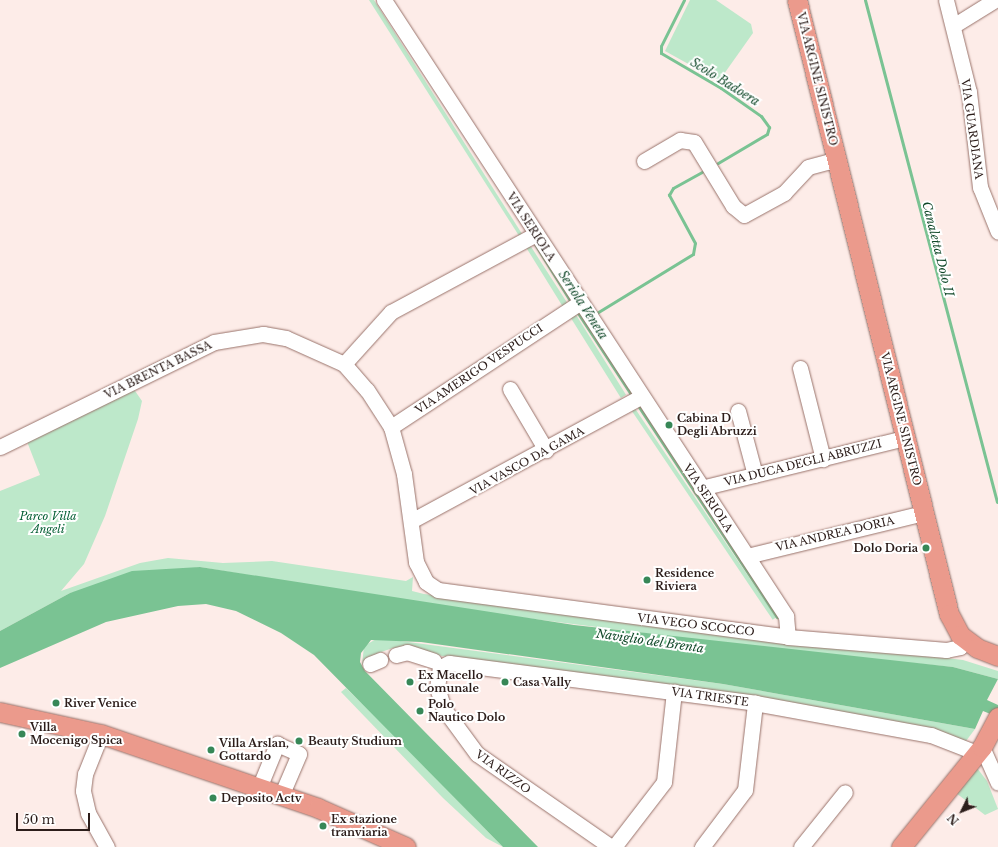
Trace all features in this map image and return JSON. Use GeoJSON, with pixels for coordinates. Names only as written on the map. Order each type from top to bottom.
{"type":"FeatureCollection","features":[{"type":"Feature","properties":{"kind":"main road","name":"VIA ARGINE SINISTRO"},"geometry":{"type":"LineString","coordinates":[[796,0],[838,159],[949,614],[953,626],[966,640],[998,656]]}},
{"type":"Feature","properties":{"kind":"main road"},"geometry":{"type":"LineString","coordinates":[[0,712],[101,734],[338,816],[406,847]]}},
{"type":"Feature","properties":{"kind":"main road"},"geometry":{"type":"LineString","coordinates":[[901,847],[981,747],[998,717]]}},
{"type":"Feature","properties":{"kind":"street","name":"VIA SERIOLA"},"geometry":{"type":"LineString","coordinates":[[384,0],[574,306],[635,400],[702,488],[786,616],[788,637]]}},
{"type":"Feature","properties":{"kind":"street","name":"VIA GUARDIANA"},"geometry":{"type":"LineString","coordinates":[[946,0],[969,92],[980,187],[998,232]]}},
{"type":"Feature","properties":{"kind":"street"},"geometry":{"type":"LineString","coordinates":[[952,26],[995,0]]}},
{"type":"Feature","properties":{"kind":"street","name":"VIA ARGINE SINISTRO"},"geometry":{"type":"LineString","coordinates":[[644,160],[685,139],[698,146],[736,210],[748,215],[784,193],[808,167],[838,159]]}},
{"type":"Feature","properties":{"kind":"street"},"geometry":{"type":"LineString","coordinates":[[344,364],[391,312],[531,237]]}},
{"type":"Feature","properties":{"kind":"street","name":"VIA AMERIGO VESPUCCI"},"geometry":{"type":"LineString","coordinates":[[391,427],[574,306]]}},
{"type":"Feature","properties":{"kind":"street","name":"VIA BRENTA BASSA"},"geometry":{"type":"LineString","coordinates":[[0,447],[214,342],[239,336],[263,334],[286,338],[344,364],[367,390],[391,427],[400,456],[416,562],[426,582]]}},
{"type":"Feature","properties":{"kind":"street"},"geometry":{"type":"LineString","coordinates":[[800,368],[823,458]]}},
{"type":"Feature","properties":{"kind":"street"},"geometry":{"type":"LineString","coordinates":[[510,389],[546,450]]}},
{"type":"Feature","properties":{"kind":"street","name":"VIA VASCO DA GAMA"},"geometry":{"type":"LineString","coordinates":[[411,521],[546,450],[635,400]]}},
{"type":"Feature","properties":{"kind":"street"},"geometry":{"type":"LineString","coordinates":[[738,411],[755,475]]}},
{"type":"Feature","properties":{"kind":"street","name":"VIA DUCA DEGLI ABRUZZI"},"geometry":{"type":"LineString","coordinates":[[702,488],[905,438]]}},
{"type":"Feature","properties":{"kind":"street","name":"VIA ANDREA DORIA"},"geometry":{"type":"LineString","coordinates":[[747,556],[924,513]]}},
{"type":"Feature","properties":{"kind":"street","name":"VIA VEGO SCOCCO"},"geometry":{"type":"LineString","coordinates":[[426,582],[447,592],[788,637],[946,650],[960,647],[966,640]]}},
{"type":"Feature","properties":{"kind":"street"},"geometry":{"type":"LineString","coordinates":[[396,655],[407,652],[437,664]]}},
{"type":"Feature","properties":{"kind":"street","name":"VIA TRIESTE"},"geometry":{"type":"LineString","coordinates":[[437,664],[449,663],[755,703],[931,735],[981,747]]}},
{"type":"Feature","properties":{"kind":"street","name":"VIA RIZZO"},"geometry":{"type":"LineString","coordinates":[[437,664],[438,688],[444,710],[477,754],[611,847]]}},
{"type":"Feature","properties":{"kind":"street"},"geometry":{"type":"LineString","coordinates":[[614,847],[664,782],[674,692]]}},
{"type":"Feature","properties":{"kind":"street"},"geometry":{"type":"LineString","coordinates":[[702,847],[745,790],[755,703]]}},
{"type":"Feature","properties":{"kind":"street"},"geometry":{"type":"LineString","coordinates":[[101,734],[85,774],[83,791],[88,813],[107,847]]}},
{"type":"Feature","properties":{"kind":"street"},"geometry":{"type":"LineString","coordinates":[[259,788],[277,744],[299,754],[281,796]]}},
{"type":"Feature","properties":{"kind":"street"},"geometry":{"type":"LineString","coordinates":[[981,747],[998,784]]}},
{"type":"Feature","properties":{"kind":"street"},"geometry":{"type":"LineString","coordinates":[[801,847],[845,792]]}},
{"type":"Feature","properties":{"kind":"green space"},"geometry":{"type":"Polygon","coordinates":[[[369,0],[374,0],[524,237],[521,239],[369,0]]]}},
{"type":"Feature","properties":{"kind":"green space"},"geometry":{"type":"Polygon","coordinates":[[[690,0],[716,0],[751,24],[753,33],[719,81],[665,51],[690,0]]]}},
{"type":"Feature","properties":{"kind":"green space"},"geometry":{"type":"Polygon","coordinates":[[[528,242],[568,304],[563,307],[524,244],[528,242]]]}},
{"type":"Feature","properties":{"kind":"green space"},"geometry":{"type":"Polygon","coordinates":[[[573,310],[626,395],[621,398],[568,313],[573,310]]]}},
{"type":"Feature","properties":{"kind":"green space","name":"Parco Villa Angeli"},"geometry":{"type":"Polygon","coordinates":[[[133,388],[142,401],[138,419],[105,516],[84,564],[61,591],[140,563],[168,558],[223,563],[272,561],[406,581],[413,577],[412,591],[424,594],[963,660],[998,671],[998,679],[953,667],[785,651],[432,606],[200,567],[70,593],[0,631],[0,491],[40,475],[26,439],[133,388]]]}},
{"type":"Feature","properties":{"kind":"green space"},"geometry":{"type":"Polygon","coordinates":[[[634,407],[776,618],[773,620],[631,409],[634,407]]]}},
{"type":"Feature","properties":{"kind":"green space"},"geometry":{"type":"Polygon","coordinates":[[[378,638],[723,684],[975,729],[966,741],[393,648],[378,653],[362,665],[364,646],[378,638]]]}},
{"type":"Feature","properties":{"kind":"green space"},"geometry":{"type":"Polygon","coordinates":[[[346,688],[503,847],[486,838],[443,798],[341,692],[346,688]]]}},
{"type":"Feature","properties":{"kind":"green space"},"geometry":{"type":"Polygon","coordinates":[[[977,768],[987,781],[998,809],[985,815],[956,793],[977,768]]]}},
{"type":"Feature","properties":{"kind":"water","name":"Naviglio del Brenta"},"geometry":{"type":"Polygon","coordinates":[[[200,567],[574,625],[953,667],[998,679],[987,700],[998,705],[998,717],[983,711],[975,729],[723,684],[421,642],[371,640],[361,653],[360,662],[365,671],[538,847],[503,847],[314,655],[281,633],[236,611],[206,604],[178,606],[106,622],[0,668],[0,631],[70,593],[132,571],[200,567]]]}},
{"type":"Feature","properties":{"kind":"waterway","name":"Scolo Badoera"},"geometry":{"type":"LineString","coordinates":[[684,0],[661,46],[661,53],[721,88],[761,116],[769,127],[767,134],[718,163]]}},
{"type":"Feature","properties":{"kind":"waterway","name":"Canaletta Dolo II"},"geometry":{"type":"LineString","coordinates":[[865,0],[997,502]]}},
{"type":"Feature","properties":{"kind":"waterway","name":"Scolo Badoera"},"geometry":{"type":"LineString","coordinates":[[595,314],[693,254],[695,243],[669,195],[673,188],[702,172]]}},
{"type":"Feature","properties":{"kind":"waterway","name":"Seriola Veneta"},"geometry":{"type":"LineString","coordinates":[[535,244],[571,302]]}},
{"type":"Feature","properties":{"kind":"waterway","name":"Seriola Veneta"},"geometry":{"type":"LineString","coordinates":[[576,310],[632,396]]}},
{"type":"Feature","properties":{"kind":"waterway","name":"Seriola Veneta"},"geometry":{"type":"LineString","coordinates":[[637,404],[777,617]]}},
{"type":"Feature","properties":{"kind":"place","name":"Cabina D Degli Abruzzi"},"geometry":{"type":"Point","coordinates":[669,425]}},
{"type":"Feature","properties":{"kind":"place","name":"Dolo Doria"},"geometry":{"type":"Point","coordinates":[926,548]}},
{"type":"Feature","properties":{"kind":"place","name":"Residence Riviera"},"geometry":{"type":"Point","coordinates":[647,580]}},
{"type":"Feature","properties":{"kind":"place","name":"Ex Macello Comunale"},"geometry":{"type":"Point","coordinates":[410,682]}},
{"type":"Feature","properties":{"kind":"place","name":"Casa Vally"},"geometry":{"type":"Point","coordinates":[505,682]}},
{"type":"Feature","properties":{"kind":"place","name":"River Venice"},"geometry":{"type":"Point","coordinates":[56,703]}},
{"type":"Feature","properties":{"kind":"place","name":"Polo Nautico Dolo"},"geometry":{"type":"Point","coordinates":[420,711]}},
{"type":"Feature","properties":{"kind":"place","name":"Villa Mocenigo Spica"},"geometry":{"type":"Point","coordinates":[22,734]}},
{"type":"Feature","properties":{"kind":"place","name":"Beauty Studium"},"geometry":{"type":"Point","coordinates":[299,741]}},
{"type":"Feature","properties":{"kind":"place","name":"Villa Arslan, Gottardo"},"geometry":{"type":"Point","coordinates":[211,750]}},
{"type":"Feature","properties":{"kind":"place","name":"Deposito Actv"},"geometry":{"type":"Point","coordinates":[213,798]}},
{"type":"Feature","properties":{"kind":"place","name":"Ex stazione tranviaria"},"geometry":{"type":"Point","coordinates":[323,826]}}]}
